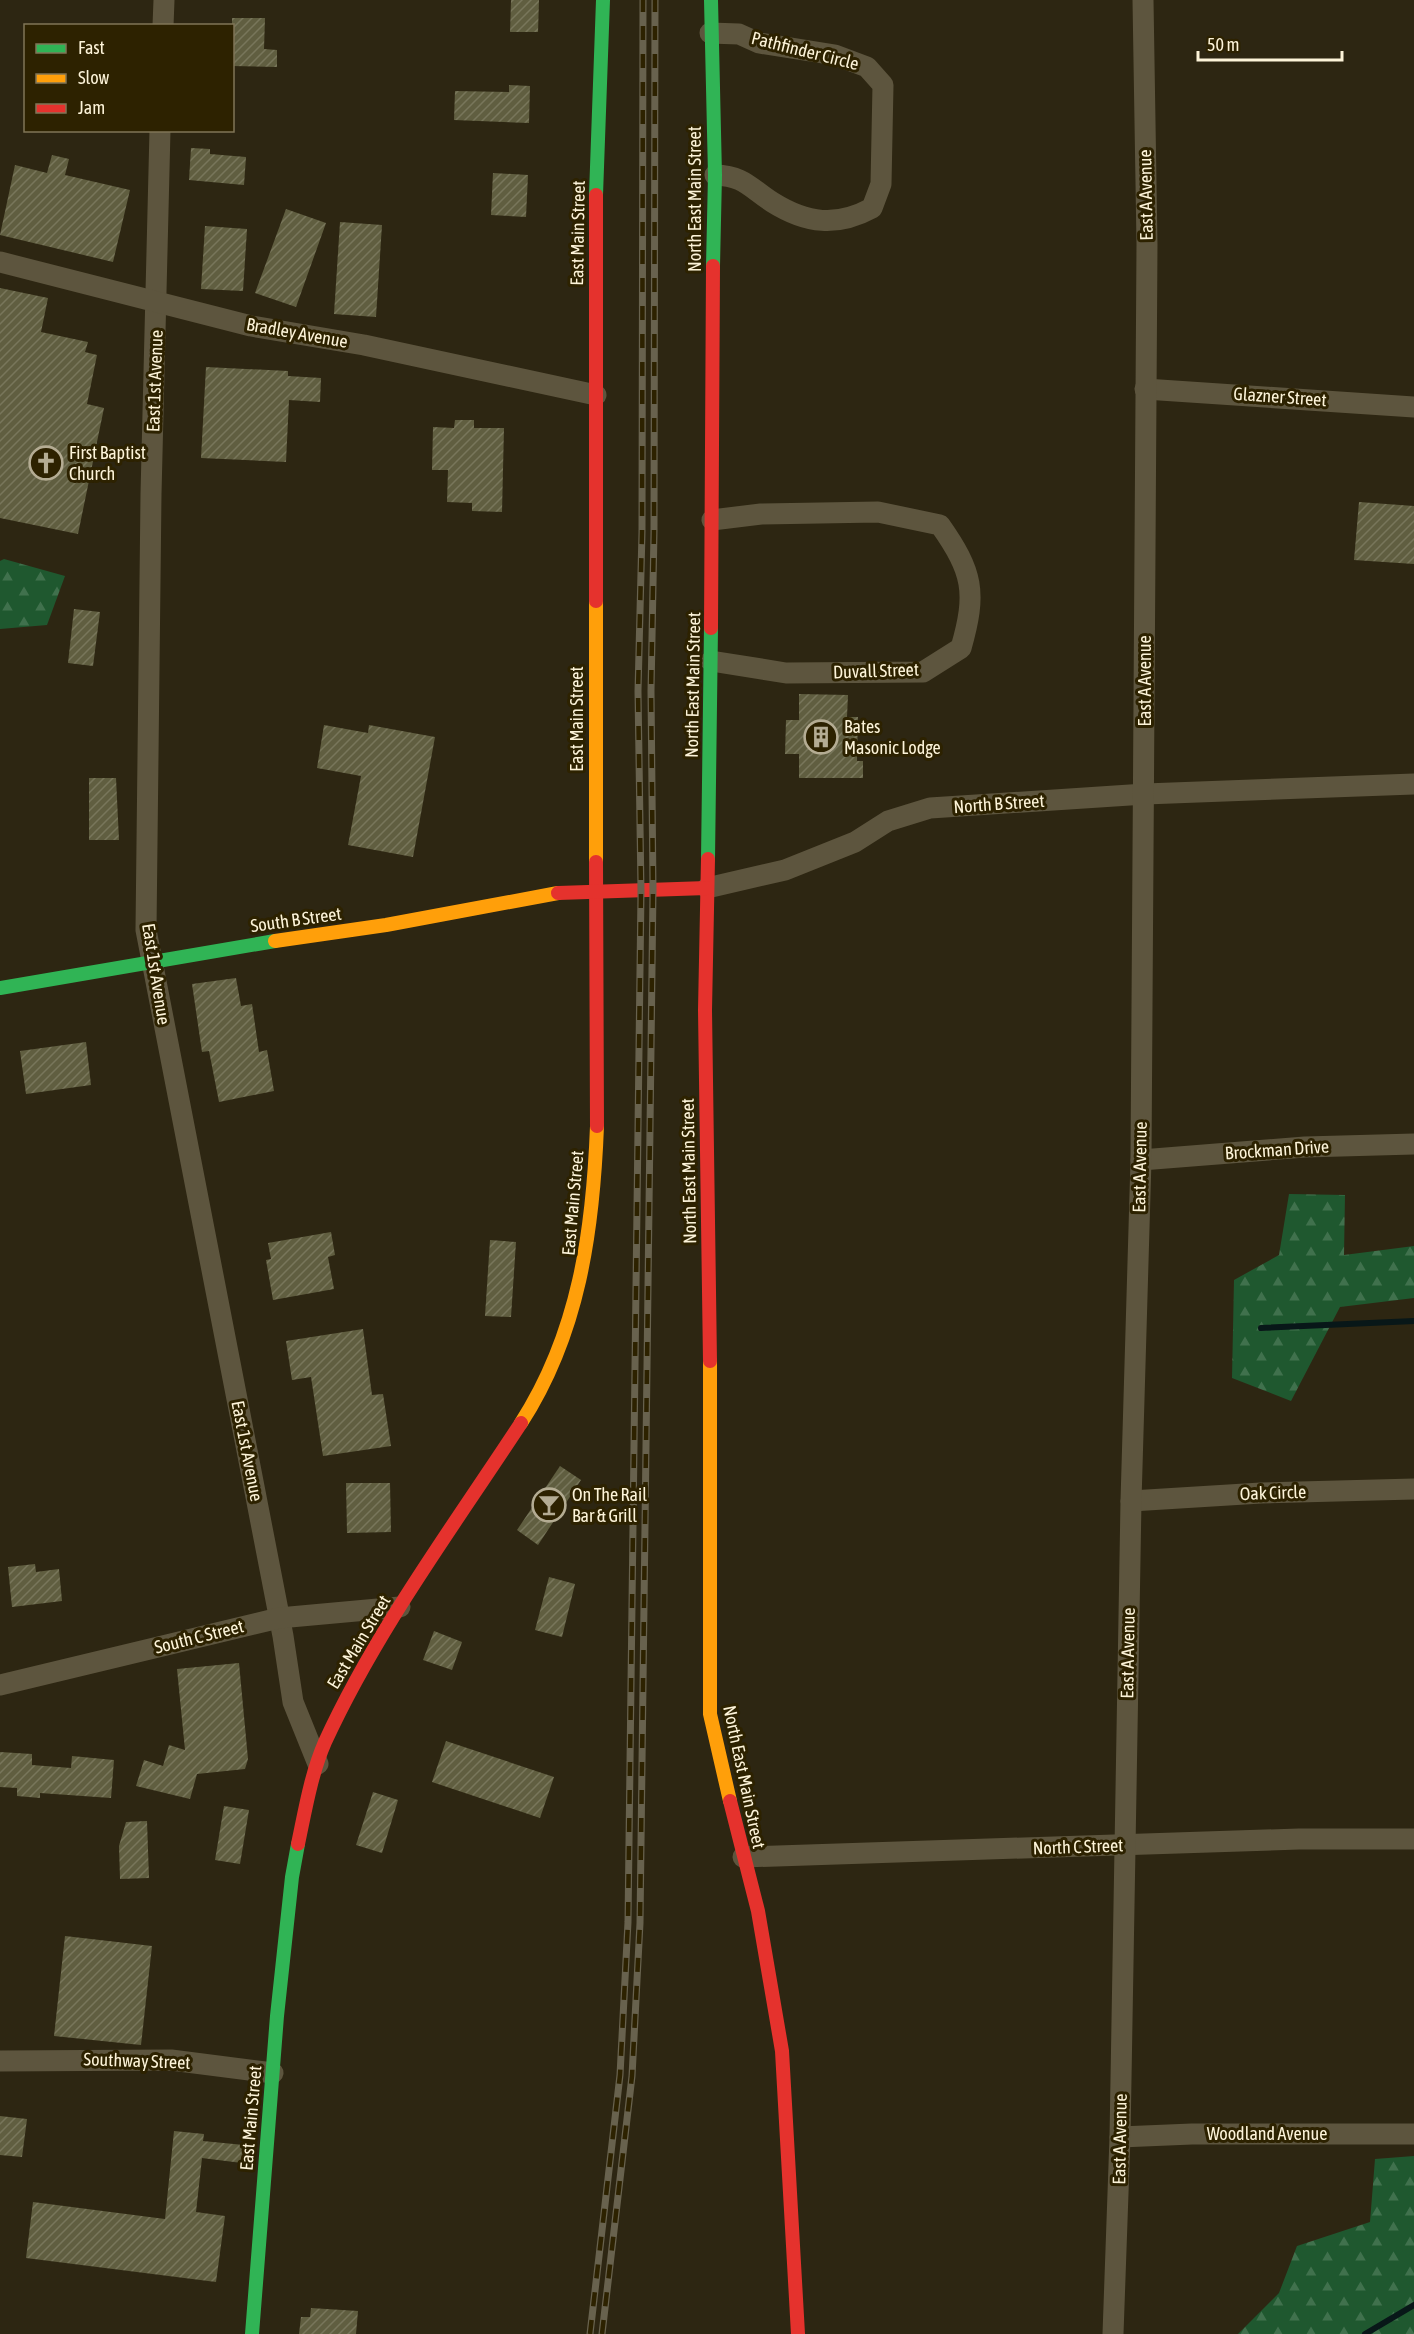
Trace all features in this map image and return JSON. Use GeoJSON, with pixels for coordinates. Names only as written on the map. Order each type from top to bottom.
{"type":"FeatureCollection","features":[{"type":"Feature","properties":{"kind":"street"},"geometry":{"type":"LineString","coordinates":[[164,0],[164,24]]}},
{"type":"Feature","properties":{"kind":"street","name":"East Main Street"},"geometry":{"type":"LineString","coordinates":[[252,2334],[273,2073],[292,1877],[307,1800],[324,1744],[346,1699],[400,1607],[541,1392],[560,1351],[577,1303],[588,1251],[595,1200],[598,892],[595,766],[595,226],[603,0]]}},
{"type":"Feature","properties":{"kind":"street","name":"North East Main Street"},"geometry":{"type":"LineString","coordinates":[[711,0],[710,33],[716,175],[711,337],[711,661],[705,1010],[711,1403],[710,1714],[758,1911],[782,2051],[798,2334]]}},
{"type":"Feature","properties":{"kind":"street","name":"East A Avenue"},"geometry":{"type":"LineString","coordinates":[[1113,2334],[1120,2137],[1131,1501],[1141,1160],[1147,244],[1143,0]]}},
{"type":"Feature","properties":{"kind":"street","name":"Pathfinder Circle"},"geometry":{"type":"LineString","coordinates":[[710,33],[739,34],[759,44],[835,55],[867,67],[884,85],[880,184],[872,208],[850,220],[816,221],[775,204],[735,176],[716,175]]}},
{"type":"Feature","properties":{"kind":"street","name":"East 1st Avenue"},"geometry":{"type":"LineString","coordinates":[[160,132],[151,494],[146,930],[279,1618],[293,1702],[318,1764]]}},
{"type":"Feature","properties":{"kind":"street","name":"Bradley Avenue"},"geometry":{"type":"LineString","coordinates":[[0,262],[251,326],[364,345],[596,395]]}},
{"type":"Feature","properties":{"kind":"street","name":"Glazner Street"},"geometry":{"type":"LineString","coordinates":[[1145,388],[1414,407]]}},
{"type":"Feature","properties":{"kind":"street","name":"Duvall Street"},"geometry":{"type":"LineString","coordinates":[[711,661],[786,673],[923,672],[961,648],[969,618],[971,583],[961,554],[940,525],[878,512],[761,514],[712,520]]}},
{"type":"Feature","properties":{"kind":"street","name":"North B Street"},"geometry":{"type":"LineString","coordinates":[[598,892],[707,888],[794,867],[855,842],[888,821],[930,808],[1145,795],[1414,784]]}},
{"type":"Feature","properties":{"kind":"street","name":"South B Street"},"geometry":{"type":"LineString","coordinates":[[0,988],[386,925],[527,897],[598,892]]}},
{"type":"Feature","properties":{"kind":"street","name":"Brockman Drive"},"geometry":{"type":"LineString","coordinates":[[1141,1160],[1305,1148],[1414,1144]]}},
{"type":"Feature","properties":{"kind":"street","name":"Oak Circle"},"geometry":{"type":"LineString","coordinates":[[1131,1501],[1261,1493],[1414,1489]]}},
{"type":"Feature","properties":{"kind":"street","name":"South C Street"},"geometry":{"type":"LineString","coordinates":[[0,1685],[279,1618],[400,1607]]}},
{"type":"Feature","properties":{"kind":"street","name":"North C Street"},"geometry":{"type":"LineString","coordinates":[[743,1857],[1299,1839],[1414,1839]]}},
{"type":"Feature","properties":{"kind":"street","name":"Southway Street"},"geometry":{"type":"LineString","coordinates":[[0,2061],[171,2060],[273,2073]]}},
{"type":"Feature","properties":{"kind":"street","name":"Woodland Avenue"},"geometry":{"type":"LineString","coordinates":[[1120,2137],[1192,2134],[1414,2134]]}},
{"type":"Feature","properties":{"kind":"green space"},"geometry":{"type":"Polygon","coordinates":[[[4,559],[65,576],[47,625],[0,629],[0,561],[4,559]]]}},
{"type":"Feature","properties":{"kind":"green space"},"geometry":{"type":"Polygon","coordinates":[[[1289,1194],[1345,1195],[1344,1255],[1414,1246],[1414,1298],[1340,1307],[1291,1401],[1232,1378],[1234,1280],[1279,1255],[1289,1194]]]}},
{"type":"Feature","properties":{"kind":"green space"},"geometry":{"type":"Polygon","coordinates":[[[1414,2156],[1414,2334],[1238,2334],[1279,2293],[1297,2246],[1370,2222],[1375,2159],[1414,2156]]]}},
{"type":"Feature","properties":{"kind":"building"},"geometry":{"type":"Polygon","coordinates":[[[511,0],[539,0],[538,32],[510,32],[511,0]]]}},
{"type":"Feature","properties":{"kind":"building"},"geometry":{"type":"Polygon","coordinates":[[[232,18],[265,18],[264,49],[277,50],[277,67],[234,66],[234,24],[232,24],[232,18]]]}},
{"type":"Feature","properties":{"kind":"building"},"geometry":{"type":"Polygon","coordinates":[[[509,85],[530,86],[529,123],[454,120],[455,91],[509,92],[509,85]]]}},
{"type":"Feature","properties":{"kind":"building"},"geometry":{"type":"Polygon","coordinates":[[[191,148],[210,149],[210,154],[246,157],[244,185],[189,180],[191,148]]]}},
{"type":"Feature","properties":{"kind":"building"},"geometry":{"type":"Polygon","coordinates":[[[52,155],[69,159],[65,175],[130,190],[113,262],[0,235],[15,165],[47,173],[52,155]]]}},
{"type":"Feature","properties":{"kind":"building"},"geometry":{"type":"Polygon","coordinates":[[[493,173],[528,175],[526,217],[491,215],[493,173]]]}},
{"type":"Feature","properties":{"kind":"building"},"geometry":{"type":"Polygon","coordinates":[[[286,209],[326,223],[296,307],[255,293],[286,209]]]}},
{"type":"Feature","properties":{"kind":"building"},"geometry":{"type":"Polygon","coordinates":[[[340,222],[382,225],[376,317],[334,314],[340,222]]]}},
{"type":"Feature","properties":{"kind":"building"},"geometry":{"type":"Polygon","coordinates":[[[205,226],[247,229],[243,291],[201,289],[205,226]]]}},
{"type":"Feature","properties":{"kind":"building","name":"First Baptist Church"},"geometry":{"type":"Polygon","coordinates":[[[0,288],[48,298],[41,332],[88,342],[85,352],[97,355],[87,404],[104,408],[78,534],[0,518],[0,288]]]}},
{"type":"Feature","properties":{"kind":"building"},"geometry":{"type":"Polygon","coordinates":[[[206,367],[288,371],[288,376],[321,378],[320,402],[289,400],[286,462],[201,458],[206,367]]]}},
{"type":"Feature","properties":{"kind":"building"},"geometry":{"type":"Polygon","coordinates":[[[455,420],[474,420],[474,428],[504,428],[502,512],[472,511],[472,503],[447,502],[448,470],[432,470],[433,427],[454,428],[455,420]]]}},
{"type":"Feature","properties":{"kind":"building"},"geometry":{"type":"Polygon","coordinates":[[[1359,502],[1414,506],[1414,564],[1354,560],[1359,502]]]}},
{"type":"Feature","properties":{"kind":"building"},"geometry":{"type":"Polygon","coordinates":[[[74,609],[100,612],[93,666],[68,663],[74,609]]]}},
{"type":"Feature","properties":{"kind":"building","name":"Bates Masonic Lodge"},"geometry":{"type":"Polygon","coordinates":[[[799,694],[848,695],[847,717],[858,717],[857,761],[863,761],[863,778],[799,778],[799,754],[785,754],[786,720],[799,720],[799,694]]]}},
{"type":"Feature","properties":{"kind":"building"},"geometry":{"type":"Polygon","coordinates":[[[324,725],[368,733],[369,725],[435,737],[413,857],[348,845],[361,776],[317,768],[324,725]]]}},
{"type":"Feature","properties":{"kind":"building"},"geometry":{"type":"Polygon","coordinates":[[[89,778],[116,778],[119,840],[89,840],[89,778]]]}},
{"type":"Feature","properties":{"kind":"building"},"geometry":{"type":"Polygon","coordinates":[[[236,978],[241,1006],[252,1004],[259,1052],[267,1050],[274,1091],[219,1102],[209,1051],[202,1052],[192,984],[236,978]]]}},
{"type":"Feature","properties":{"kind":"building"},"geometry":{"type":"Polygon","coordinates":[[[86,1042],[91,1085],[26,1094],[20,1051],[86,1042]]]}},
{"type":"Feature","properties":{"kind":"building"},"geometry":{"type":"Polygon","coordinates":[[[331,1232],[335,1255],[328,1257],[334,1289],[273,1300],[266,1260],[271,1259],[268,1243],[331,1232]]]}},
{"type":"Feature","properties":{"kind":"building"},"geometry":{"type":"Polygon","coordinates":[[[490,1240],[516,1242],[511,1317],[485,1316],[490,1240]]]}},
{"type":"Feature","properties":{"kind":"building"},"geometry":{"type":"Polygon","coordinates":[[[363,1329],[372,1395],[383,1394],[391,1446],[323,1456],[311,1377],[292,1380],[286,1341],[363,1329]]]}},
{"type":"Feature","properties":{"kind":"building","name":"On The Rail Bar & Grill"},"geometry":{"type":"Polygon","coordinates":[[[560,1466],[581,1480],[538,1545],[517,1530],[560,1466]]]}},
{"type":"Feature","properties":{"kind":"building"},"geometry":{"type":"Polygon","coordinates":[[[346,1483],[390,1483],[391,1532],[347,1533],[346,1483]]]}},
{"type":"Feature","properties":{"kind":"building"},"geometry":{"type":"Polygon","coordinates":[[[35,1564],[36,1572],[59,1569],[62,1601],[12,1607],[8,1567],[35,1564]]]}},
{"type":"Feature","properties":{"kind":"building"},"geometry":{"type":"Polygon","coordinates":[[[549,1577],[575,1584],[562,1637],[535,1630],[549,1577]]]}},
{"type":"Feature","properties":{"kind":"building"},"geometry":{"type":"Polygon","coordinates":[[[434,1631],[462,1642],[452,1670],[423,1660],[434,1631]]]}},
{"type":"Feature","properties":{"kind":"building"},"geometry":{"type":"Polygon","coordinates":[[[239,1663],[248,1759],[245,1769],[197,1774],[190,1799],[136,1786],[144,1760],[163,1766],[169,1745],[185,1750],[177,1669],[239,1663]]]}},
{"type":"Feature","properties":{"kind":"building"},"geometry":{"type":"Polygon","coordinates":[[[446,1741],[554,1777],[540,1818],[432,1782],[446,1741]]]}},
{"type":"Feature","properties":{"kind":"building"},"geometry":{"type":"Polygon","coordinates":[[[0,1752],[32,1754],[32,1765],[71,1768],[72,1756],[114,1760],[111,1798],[40,1793],[40,1798],[17,1796],[17,1788],[0,1787],[0,1752]]]}},
{"type":"Feature","properties":{"kind":"building"},"geometry":{"type":"Polygon","coordinates":[[[373,1792],[398,1800],[382,1853],[356,1845],[373,1792]]]}},
{"type":"Feature","properties":{"kind":"building"},"geometry":{"type":"Polygon","coordinates":[[[224,1806],[249,1810],[240,1864],[215,1860],[224,1806]]]}},
{"type":"Feature","properties":{"kind":"building"},"geometry":{"type":"Polygon","coordinates":[[[147,1821],[149,1878],[120,1879],[119,1846],[126,1822],[147,1821]]]}},
{"type":"Feature","properties":{"kind":"building"},"geometry":{"type":"Polygon","coordinates":[[[65,1936],[152,1946],[141,2045],[54,2036],[65,1936]]]}},
{"type":"Feature","properties":{"kind":"building"},"geometry":{"type":"Polygon","coordinates":[[[0,2116],[27,2119],[22,2157],[0,2155],[0,2116]]]}},
{"type":"Feature","properties":{"kind":"building"},"geometry":{"type":"Polygon","coordinates":[[[174,2131],[204,2134],[203,2141],[244,2145],[242,2163],[202,2158],[196,2212],[225,2216],[216,2282],[26,2258],[33,2202],[165,2219],[174,2131]]]}},
{"type":"Feature","properties":{"kind":"building"},"geometry":{"type":"Polygon","coordinates":[[[311,2308],[358,2311],[356,2334],[299,2334],[301,2317],[310,2317],[311,2308]]]}},
{"type":"Feature","properties":{"kind":"waterway"},"geometry":{"type":"LineString","coordinates":[[1261,1328],[1414,1321]]}},
{"type":"Feature","properties":{"kind":"waterway"},"geometry":{"type":"LineString","coordinates":[[1365,2334],[1414,2305]]}},
{"type":"Feature","properties":{"kind":"railway"},"geometry":{"type":"LineString","coordinates":[[590,2334],[620,2075],[628,1922],[641,891],[638,691],[642,532],[643,0]]}},
{"type":"Feature","properties":{"kind":"railway"},"geometry":{"type":"LineString","coordinates":[[602,2334],[632,2076],[640,1923],[653,890],[651,691],[654,532],[655,0]]}},
{"type":"Feature","properties":{"kind":"traffic: fast"},"geometry":{"type":"LineString","coordinates":[[596,195],[603,0]]}},
{"type":"Feature","properties":{"kind":"traffic: fast"},"geometry":{"type":"LineString","coordinates":[[711,0],[715,175],[713,266]]}},
{"type":"Feature","properties":{"kind":"traffic: fast"},"geometry":{"type":"LineString","coordinates":[[708,859],[711,628]]}},
{"type":"Feature","properties":{"kind":"traffic: fast"},"geometry":{"type":"LineString","coordinates":[[0,988],[275,941]]}},
{"type":"Feature","properties":{"kind":"traffic: fast"},"geometry":{"type":"LineString","coordinates":[[252,2334],[277,2016],[292,1877],[298,1844]]}},
{"type":"Feature","properties":{"kind":"traffic: slow"},"geometry":{"type":"LineString","coordinates":[[596,601],[596,862]]}},
{"type":"Feature","properties":{"kind":"traffic: slow"},"geometry":{"type":"LineString","coordinates":[[275,941],[386,925],[558,893]]}},
{"type":"Feature","properties":{"kind":"traffic: slow"},"geometry":{"type":"LineString","coordinates":[[521,1423],[541,1389],[557,1353],[579,1280],[592,1204],[597,1126]]}},
{"type":"Feature","properties":{"kind":"traffic: slow"},"geometry":{"type":"LineString","coordinates":[[710,1361],[710,1714],[730,1801]]}},
{"type":"Feature","properties":{"kind":"traffic: jam"},"geometry":{"type":"LineString","coordinates":[[596,195],[596,601]]}},
{"type":"Feature","properties":{"kind":"traffic: jam"},"geometry":{"type":"LineString","coordinates":[[711,628],[713,266]]}},
{"type":"Feature","properties":{"kind":"traffic: jam"},"geometry":{"type":"LineString","coordinates":[[708,859],[705,1010],[710,1361]]}},
{"type":"Feature","properties":{"kind":"traffic: jam"},"geometry":{"type":"LineString","coordinates":[[596,862],[597,1126]]}},
{"type":"Feature","properties":{"kind":"traffic: jam"},"geometry":{"type":"LineString","coordinates":[[558,893],[707,888]]}},
{"type":"Feature","properties":{"kind":"traffic: jam"},"geometry":{"type":"LineString","coordinates":[[298,1844],[316,1767],[325,1742],[346,1700],[417,1579],[521,1423]]}},
{"type":"Feature","properties":{"kind":"traffic: jam"},"geometry":{"type":"LineString","coordinates":[[730,1801],[758,1911],[782,2051],[798,2334]]}},
{"type":"Feature","properties":{"kind":"place","name":"First Baptist Church"},"geometry":{"type":"Point","coordinates":[46,463]}},
{"type":"Feature","properties":{"kind":"place","name":"Bates Masonic Lodge"},"geometry":{"type":"Point","coordinates":[821,737]}},
{"type":"Feature","properties":{"kind":"place","name":"On The Rail Bar & Grill"},"geometry":{"type":"Point","coordinates":[549,1505]}}]}
